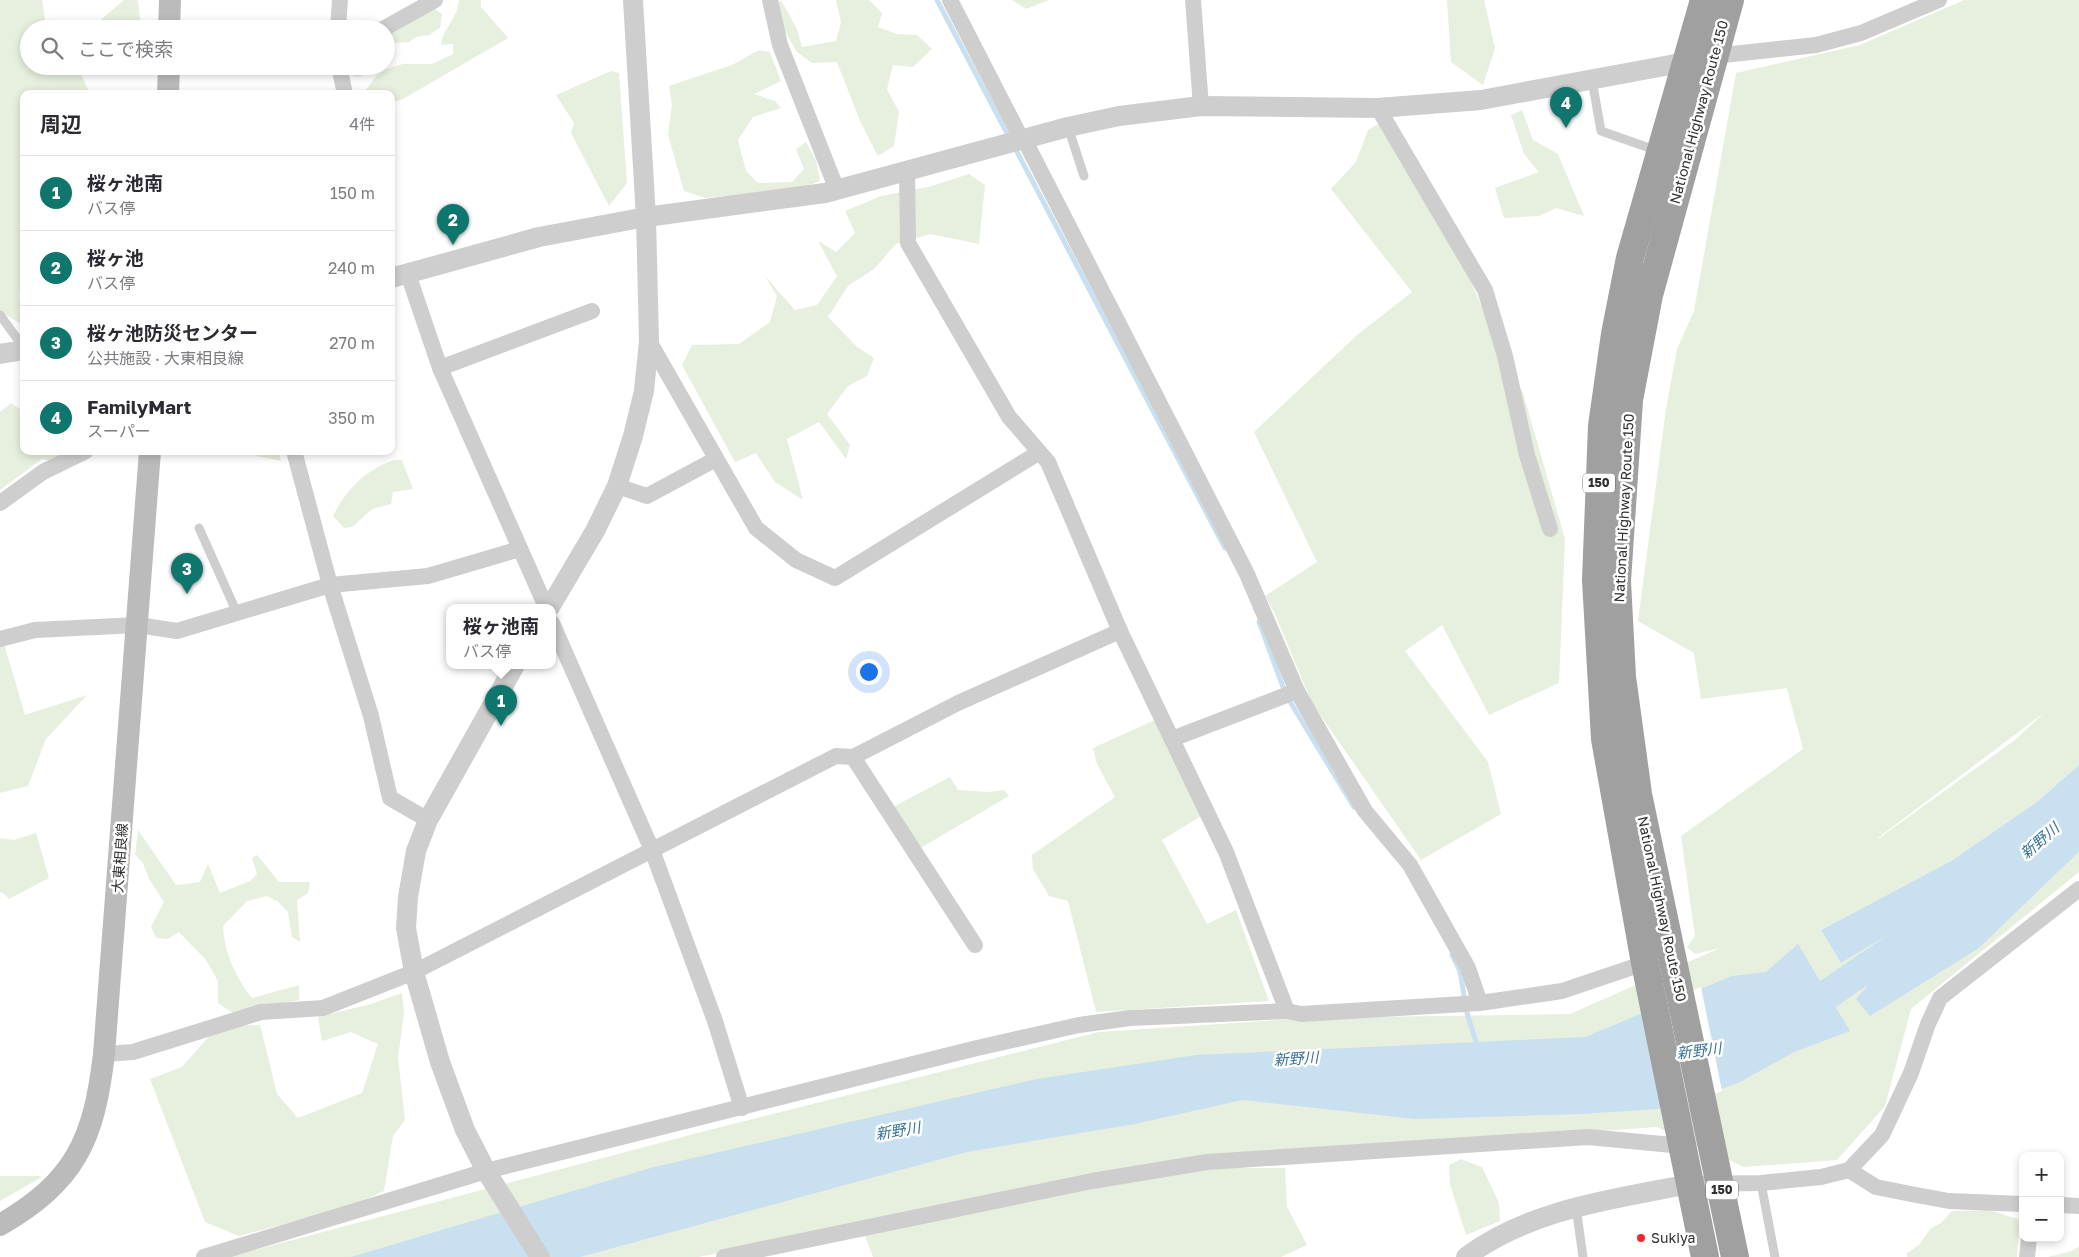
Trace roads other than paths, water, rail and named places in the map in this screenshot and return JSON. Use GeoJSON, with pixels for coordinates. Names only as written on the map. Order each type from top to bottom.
{"type":"FeatureCollection","features":[{"type":"Feature","properties":{"kind":"highway","name":"National Highway Route 150"},"geometry":{"type":"LineString","coordinates":[[1704,0],[1688,62],[1630,258],[1615,334],[1602,426],[1596,580],[1605,738],[1647,969],[1705,1257]]}},
{"type":"Feature","properties":{"kind":"highway","name":"National Highway Route 150"},"geometry":{"type":"LineString","coordinates":[[1730,0],[1649,295],[1629,400],[1618,562],[1622,677],[1628,733],[1638,794],[1735,1257]]}},
{"type":"Feature","properties":{"kind":"main road"},"geometry":{"type":"LineString","coordinates":[[169,20],[170,0]]}},
{"type":"Feature","properties":{"kind":"main road"},"geometry":{"type":"LineString","coordinates":[[168,75],[168,90]]}},
{"type":"Feature","properties":{"kind":"main road","name":"大東相良線"},"geometry":{"type":"LineString","coordinates":[[0,1225],[28,1208],[46,1194],[65,1175],[90,1128],[99,1096],[104,1054],[138,625],[150,455]]}},
{"type":"Feature","properties":{"kind":"street"},"geometry":{"type":"LineString","coordinates":[[339,20],[340,0]]}},
{"type":"Feature","properties":{"kind":"street"},"geometry":{"type":"LineString","coordinates":[[395,22],[435,0]]}},
{"type":"Feature","properties":{"kind":"street"},"geometry":{"type":"LineString","coordinates":[[552,604],[595,531],[617,486],[642,400],[650,341],[646,217],[633,0]]}},
{"type":"Feature","properties":{"kind":"street"},"geometry":{"type":"LineString","coordinates":[[770,0],[780,45],[837,190]]}},
{"type":"Feature","properties":{"kind":"street"},"geometry":{"type":"LineString","coordinates":[[950,0],[1247,574],[1297,691],[1365,811],[1410,865],[1468,968],[1480,1003]]}},
{"type":"Feature","properties":{"kind":"street"},"geometry":{"type":"LineString","coordinates":[[1193,0],[1201,106]]}},
{"type":"Feature","properties":{"kind":"street"},"geometry":{"type":"LineString","coordinates":[[545,604],[400,276],[539,237],[646,217],[765,202],[837,190],[1068,127],[1120,116],[1201,106],[1378,108],[1481,100],[1714,56],[1816,45],[1861,33],[1939,0]]}},
{"type":"Feature","properties":{"kind":"street"},"geometry":{"type":"LineString","coordinates":[[341,75],[344,90]]}},
{"type":"Feature","properties":{"kind":"street"},"geometry":{"type":"LineString","coordinates":[[1378,108],[1485,290],[1505,356],[1527,456],[1550,529]]}},
{"type":"Feature","properties":{"kind":"street"},"geometry":{"type":"LineString","coordinates":[[907,171],[908,243],[1009,418],[1038,453],[1048,462],[1120,631],[1226,852],[1287,1011]]}},
{"type":"Feature","properties":{"kind":"street"},"geometry":{"type":"LineString","coordinates":[[440,368],[592,311]]}},
{"type":"Feature","properties":{"kind":"street"},"geometry":{"type":"LineString","coordinates":[[650,341],[756,528],[796,560],[835,578],[1038,453]]}},
{"type":"Feature","properties":{"kind":"street"},"geometry":{"type":"LineString","coordinates":[[0,354],[20,350]]}},
{"type":"Feature","properties":{"kind":"street"},"geometry":{"type":"LineString","coordinates":[[0,503],[43,472],[78,455]]}},
{"type":"Feature","properties":{"kind":"street"},"geometry":{"type":"LineString","coordinates":[[295,455],[330,585],[371,716],[390,798],[428,820]]}},
{"type":"Feature","properties":{"kind":"street"},"geometry":{"type":"LineString","coordinates":[[617,486],[647,496],[716,459]]}},
{"type":"Feature","properties":{"kind":"street"},"geometry":{"type":"LineString","coordinates":[[0,638],[35,630],[138,625],[177,631],[330,585],[428,576],[520,549]]}},
{"type":"Feature","properties":{"kind":"street"},"geometry":{"type":"LineString","coordinates":[[556,631],[652,850],[715,1021],[742,1108]]}},
{"type":"Feature","properties":{"kind":"street"},"geometry":{"type":"LineString","coordinates":[[104,1054],[133,1052],[261,1012],[323,1008],[414,972],[836,756],[853,757],[958,704],[1120,631]]}},
{"type":"Feature","properties":{"kind":"street"},"geometry":{"type":"LineString","coordinates":[[513,669],[428,820],[416,851],[408,897],[406,928],[414,972],[440,1062],[465,1130],[490,1177],[540,1257]]}},
{"type":"Feature","properties":{"kind":"street"},"geometry":{"type":"LineString","coordinates":[[1172,739],[1297,691]]}},
{"type":"Feature","properties":{"kind":"street"},"geometry":{"type":"LineString","coordinates":[[853,757],[975,945]]}},
{"type":"Feature","properties":{"kind":"street"},"geometry":{"type":"LineString","coordinates":[[1466,1257],[1481,1245],[1524,1225],[1576,1207],[1690,1184],[1761,1182],[1822,1177],[1849,1170],[1882,1135],[1911,1073],[1928,1024],[1940,998],[2079,889]]}},
{"type":"Feature","properties":{"kind":"street"},"geometry":{"type":"LineString","coordinates":[[204,1257],[742,1108],[1079,1024],[1130,1018],[1287,1011],[1301,1014],[1480,1003],[1562,991],[1647,969]]}},
{"type":"Feature","properties":{"kind":"street"},"geometry":{"type":"LineString","coordinates":[[724,1257],[1092,1181],[1207,1162],[1588,1137],[1681,1137]]}},
{"type":"Feature","properties":{"kind":"street"},"geometry":{"type":"LineString","coordinates":[[1849,1170],[1876,1187],[1916,1195],[1950,1201],[2019,1204]]}},
{"type":"Feature","properties":{"kind":"street"},"geometry":{"type":"LineString","coordinates":[[2064,1205],[2079,1206]]}},
{"type":"Feature","properties":{"kind":"street"},"geometry":{"type":"LineString","coordinates":[[2028,1257],[2029,1242]]}},
{"type":"Feature","properties":{"kind":"lane"},"geometry":{"type":"LineString","coordinates":[[1592,80],[1601,131],[1660,152]]}},
{"type":"Feature","properties":{"kind":"lane"},"geometry":{"type":"LineString","coordinates":[[1068,127],[1084,176]]}},
{"type":"Feature","properties":{"kind":"lane"},"geometry":{"type":"LineString","coordinates":[[0,315],[20,343]]}},
{"type":"Feature","properties":{"kind":"lane"},"geometry":{"type":"LineString","coordinates":[[199,528],[237,613]]}},
{"type":"Feature","properties":{"kind":"lane"},"geometry":{"type":"LineString","coordinates":[[1761,1182],[1775,1257]]}},
{"type":"Feature","properties":{"kind":"lane"},"geometry":{"type":"LineString","coordinates":[[1576,1207],[1583,1257]]}},
{"type":"Feature","properties":{"kind":"water"},"geometry":{"type":"Polygon","coordinates":[[[2079,765],[2079,852],[1979,948],[1870,1016],[1856,999],[1933,908],[1841,963],[1821,930],[1951,861],[2037,802],[2079,765]]]}},
{"type":"Feature","properties":{"kind":"water"},"geometry":{"type":"Polygon","coordinates":[[[1798,944],[1850,1031],[1794,1052],[1740,1082],[1670,1108],[1583,1114],[1415,1119],[1242,1100],[1135,1124],[967,1152],[580,1257],[351,1257],[654,1167],[1037,1079],[1196,1055],[1585,1037],[1732,976],[1766,972],[1798,944]]]}},
{"type":"Feature","properties":{"kind":"waterway"},"geometry":{"type":"LineString","coordinates":[[937,0],[1010,139]]}},
{"type":"Feature","properties":{"kind":"waterway"},"geometry":{"type":"LineString","coordinates":[[1014,146],[1225,548]]}},
{"type":"Feature","properties":{"kind":"waterway"},"geometry":{"type":"LineString","coordinates":[[1259,622],[1286,695],[1354,807]]}},
{"type":"Feature","properties":{"kind":"waterway","name":"新野川"},"geometry":{"type":"LineString","coordinates":[[1794,1017],[1938,919]]}},
{"type":"Feature","properties":{"kind":"waterway"},"geometry":{"type":"LineString","coordinates":[[1452,955],[1460,971],[1467,1013],[1478,1048]]}},
{"type":"Feature","properties":{"kind":"place","name":"FamilyMart"},"geometry":{"type":"Point","coordinates":[1566,128]}},
{"type":"Feature","properties":{"kind":"place","name":"桜ヶ池"},"geometry":{"type":"Point","coordinates":[453,245]}},
{"type":"Feature","properties":{"kind":"place","name":"桜ヶ池防災センター"},"geometry":{"type":"Point","coordinates":[187,594]}},
{"type":"Feature","properties":{"kind":"place","name":"桜ヶ池南"},"geometry":{"type":"Point","coordinates":[501,726]}},
{"type":"Feature","properties":{"kind":"place","name":"Sukiya"},"geometry":{"type":"Point","coordinates":[1641,1238]}}]}
